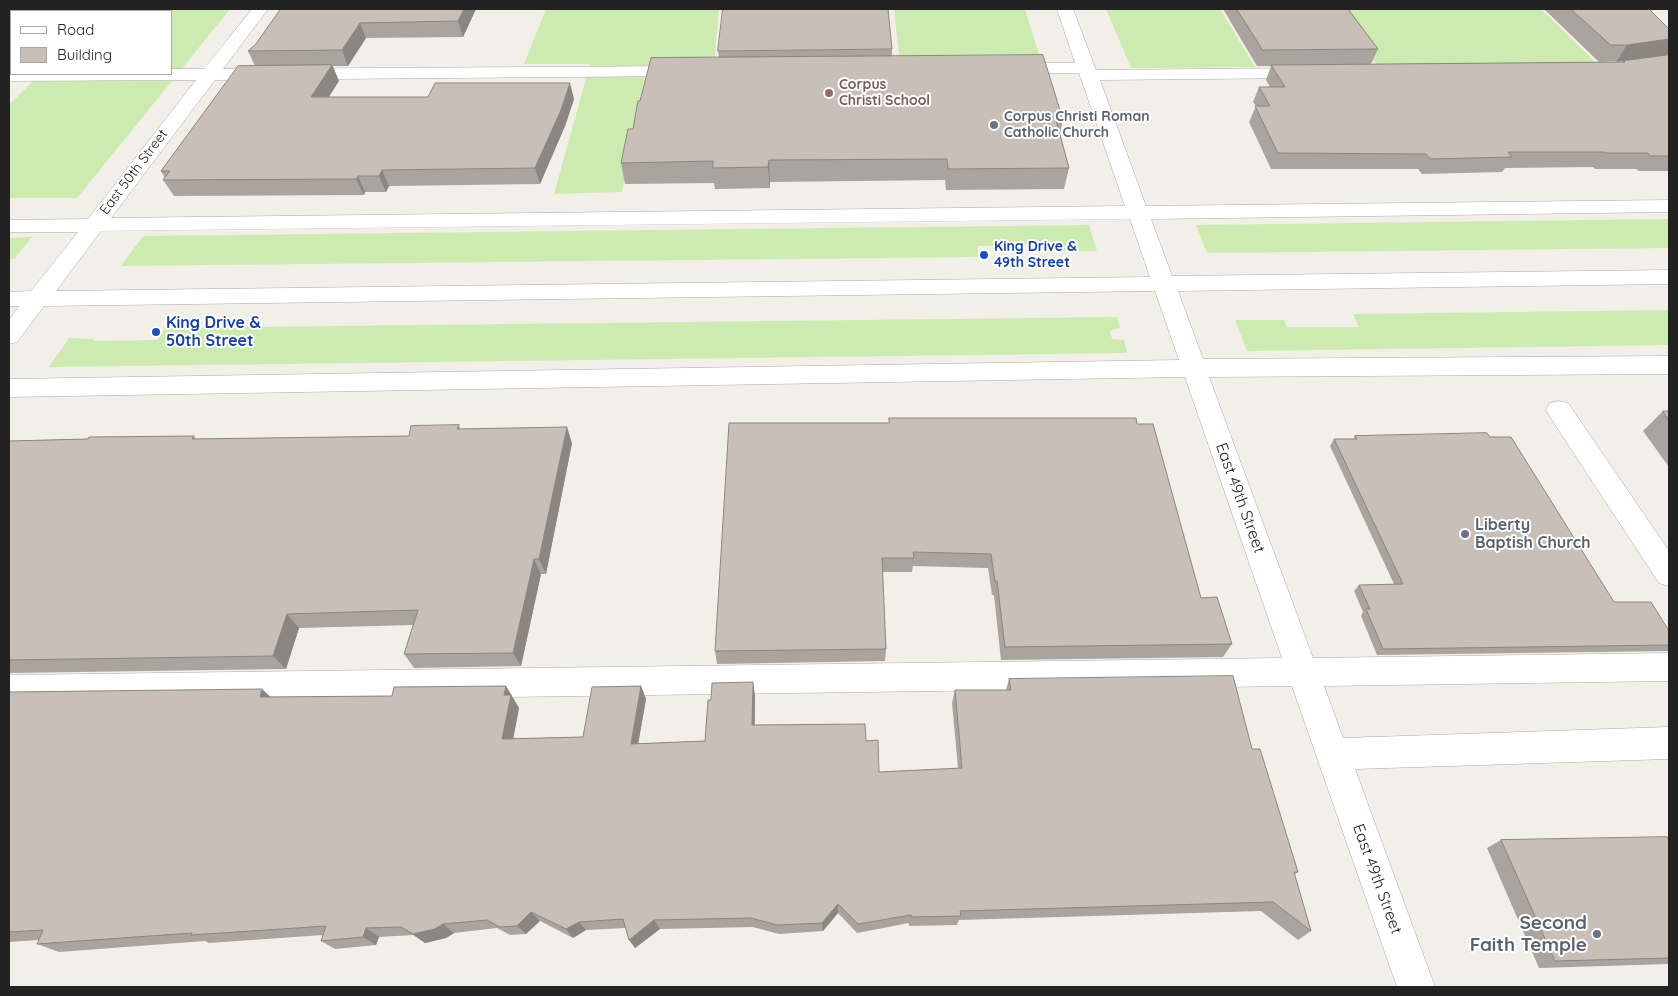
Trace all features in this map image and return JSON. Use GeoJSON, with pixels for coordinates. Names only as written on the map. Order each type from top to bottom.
{"type":"FeatureCollection","features":[{"type":"Feature","properties":{"kind":"street","name":"East 50th Street"},"geometry":{"type":"LineString","coordinates":[[9,336],[260,9]]}},
{"type":"Feature","properties":{"kind":"street","name":"East 49th Street"},"geometry":{"type":"LineString","coordinates":[[1065,9],[1416,987]]}},
{"type":"Feature","properties":{"kind":"street"},"geometry":{"type":"LineString","coordinates":[[998,68],[1088,71],[1322,72]]}},
{"type":"Feature","properties":{"kind":"street"},"geometry":{"type":"LineString","coordinates":[[172,74],[703,71]]}},
{"type":"Feature","properties":{"kind":"street"},"geometry":{"type":"LineString","coordinates":[[9,76],[109,75]]}},
{"type":"Feature","properties":{"kind":"street"},"geometry":{"type":"LineString","coordinates":[[9,226],[1669,206]]}},
{"type":"Feature","properties":{"kind":"street"},"geometry":{"type":"LineString","coordinates":[[9,299],[1669,277]]}},
{"type":"Feature","properties":{"kind":"street"},"geometry":{"type":"LineString","coordinates":[[9,388],[1194,368],[1669,365]]}},
{"type":"Feature","properties":{"kind":"street"},"geometry":{"type":"LineString","coordinates":[[1559,410],[1669,574]]}},
{"type":"Feature","properties":{"kind":"street"},"geometry":{"type":"LineString","coordinates":[[9,690],[1669,667]]}},
{"type":"Feature","properties":{"kind":"street"},"geometry":{"type":"LineString","coordinates":[[1332,754],[1669,743]]}},
{"type":"Feature","properties":{"kind":"green space"},"geometry":{"type":"Polygon","coordinates":[[[9,9],[230,9],[180,71],[172,71],[172,10],[10,10],[9,72],[9,9]]]}},
{"type":"Feature","properties":{"kind":"green space"},"geometry":{"type":"Polygon","coordinates":[[[546,9],[719,9],[714,66],[645,76],[622,192],[554,194],[590,64],[524,64],[546,9]]]}},
{"type":"Feature","properties":{"kind":"green space"},"geometry":{"type":"Polygon","coordinates":[[[894,9],[1025,9],[1041,61],[900,65],[894,9]]]}},
{"type":"Feature","properties":{"kind":"green space"},"geometry":{"type":"Polygon","coordinates":[[[1106,9],[1220,9],[1255,67],[1131,68],[1106,9]]]}},
{"type":"Feature","properties":{"kind":"green space"},"geometry":{"type":"Polygon","coordinates":[[[1336,9],[1541,9],[1596,63],[1378,67],[1336,9]]]}},
{"type":"Feature","properties":{"kind":"green space"},"geometry":{"type":"Polygon","coordinates":[[[33,81],[172,81],[77,198],[9,198],[9,105],[33,81]]]}},
{"type":"Feature","properties":{"kind":"green space"},"geometry":{"type":"Polygon","coordinates":[[[1669,219],[1669,248],[1207,253],[1196,225],[1669,219]]]}},
{"type":"Feature","properties":{"kind":"green space"},"geometry":{"type":"Polygon","coordinates":[[[1089,225],[1097,251],[1033,251],[1031,245],[977,246],[979,257],[121,266],[143,236],[1089,225]]]}},
{"type":"Feature","properties":{"kind":"green space"},"geometry":{"type":"Polygon","coordinates":[[[32,237],[14,259],[9,259],[9,238],[32,237]]]}},
{"type":"Feature","properties":{"kind":"green space"},"geometry":{"type":"Polygon","coordinates":[[[1669,310],[1669,345],[1247,351],[1235,320],[1284,320],[1287,327],[1359,327],[1353,314],[1669,310]]]}},
{"type":"Feature","properties":{"kind":"green space"},"geometry":{"type":"Polygon","coordinates":[[[1117,317],[1120,328],[1110,331],[1112,339],[1124,340],[1127,353],[49,367],[69,338],[94,339],[93,341],[158,340],[165,328],[1117,317]]]}},
{"type":"Feature","properties":{"kind":"building"},"geometry":{"type":"Polygon","coordinates":[[[281,9],[464,9],[458,21],[360,23],[342,50],[248,51],[255,45],[281,9]]]}},
{"type":"Feature","properties":{"kind":"building"},"geometry":{"type":"Polygon","coordinates":[[[723,9],[888,9],[892,49],[718,51],[723,9]]]}},
{"type":"Feature","properties":{"kind":"building"},"geometry":{"type":"Polygon","coordinates":[[[1237,9],[1348,9],[1378,49],[1263,50],[1237,9]]]}},
{"type":"Feature","properties":{"kind":"building"},"geometry":{"type":"Polygon","coordinates":[[[1571,9],[1652,9],[1650,10],[1669,29],[1669,39],[1627,45],[1611,45],[1571,9]]]}},
{"type":"Feature","properties":{"kind":"building"},"geometry":{"type":"Polygon","coordinates":[[[1043,55],[1063,120],[1056,120],[1069,168],[948,169],[947,159],[769,160],[768,167],[713,168],[713,161],[621,163],[628,129],[633,129],[638,101],[640,101],[651,58],[1043,55]]]}},
{"type":"Feature","properties":{"kind":"building"},"geometry":{"type":"Polygon","coordinates":[[[1669,55],[1669,156],[1650,156],[1648,153],[1508,152],[1512,157],[1430,159],[1426,154],[1278,153],[1255,106],[1270,106],[1259,87],[1285,87],[1271,65],[1625,62],[1623,61],[1669,55]]]}},
{"type":"Feature","properties":{"kind":"building"},"geometry":{"type":"Polygon","coordinates":[[[332,65],[311,97],[428,97],[435,83],[570,83],[561,110],[535,168],[382,170],[379,176],[358,176],[356,179],[163,180],[170,171],[161,171],[238,66],[332,65]]]}},
{"type":"Feature","properties":{"kind":"building"},"geometry":{"type":"Polygon","coordinates":[[[1663,411],[1669,411],[1669,420],[1663,411]]]}},
{"type":"Feature","properties":{"kind":"building"},"geometry":{"type":"Polygon","coordinates":[[[889,418],[1136,418],[1137,424],[1153,424],[1201,598],[1217,597],[1232,644],[1005,647],[997,581],[995,581],[991,554],[913,552],[914,558],[882,558],[886,649],[715,651],[729,423],[889,423],[889,418]]]}},
{"type":"Feature","properties":{"kind":"building"},"geometry":{"type":"Polygon","coordinates":[[[459,425],[457,429],[567,427],[539,559],[534,559],[513,653],[404,654],[418,610],[287,614],[273,656],[9,660],[9,441],[88,439],[89,437],[194,436],[192,439],[409,436],[411,426],[459,425]]]}},
{"type":"Feature","properties":{"kind":"building","name":"Liberty Baptish Church"},"geometry":{"type":"Polygon","coordinates":[[[1487,433],[1490,437],[1511,437],[1614,602],[1651,602],[1669,631],[1669,645],[1383,649],[1366,609],[1370,609],[1359,585],[1403,584],[1334,439],[1357,439],[1355,436],[1487,433]]]}},
{"type":"Feature","properties":{"kind":"building"},"geometry":{"type":"Polygon","coordinates":[[[1233,676],[1252,749],[1260,749],[1298,872],[1294,872],[1311,931],[1273,902],[960,911],[961,916],[911,917],[911,915],[858,924],[838,904],[822,923],[777,925],[751,918],[654,920],[629,940],[623,919],[579,922],[566,929],[531,912],[517,926],[500,927],[487,920],[443,924],[435,929],[413,934],[401,927],[366,928],[363,937],[321,941],[326,926],[37,944],[43,930],[9,932],[9,692],[262,689],[260,697],[392,696],[394,687],[506,686],[504,695],[511,695],[502,739],[583,737],[592,687],[641,686],[631,744],[705,741],[708,700],[711,700],[712,683],[753,682],[752,725],[865,724],[866,741],[878,740],[879,772],[962,768],[955,690],[1011,690],[1009,679],[1233,676]]]}},
{"type":"Feature","properties":{"kind":"building"},"geometry":{"type":"Polygon","coordinates":[[[1667,837],[1669,840],[1669,958],[1555,961],[1501,840],[1667,837]]]}},
{"type":"Feature","properties":{"kind":"place","name":"Corpus Christi School"},"geometry":{"type":"Point","coordinates":[829,93]}},
{"type":"Feature","properties":{"kind":"place","name":"Corpus Christi Roman Catholic Church"},"geometry":{"type":"Point","coordinates":[994,125]}},
{"type":"Feature","properties":{"kind":"place","name":"King Drive & 49th Street"},"geometry":{"type":"Point","coordinates":[984,255]}},
{"type":"Feature","properties":{"kind":"place","name":"King Drive & 50th Street"},"geometry":{"type":"Point","coordinates":[156,332]}},
{"type":"Feature","properties":{"kind":"place","name":"Liberty Baptish Church"},"geometry":{"type":"Point","coordinates":[1465,534]}},
{"type":"Feature","properties":{"kind":"place","name":"Second Faith Temple"},"geometry":{"type":"Point","coordinates":[1597,934]}}]}
